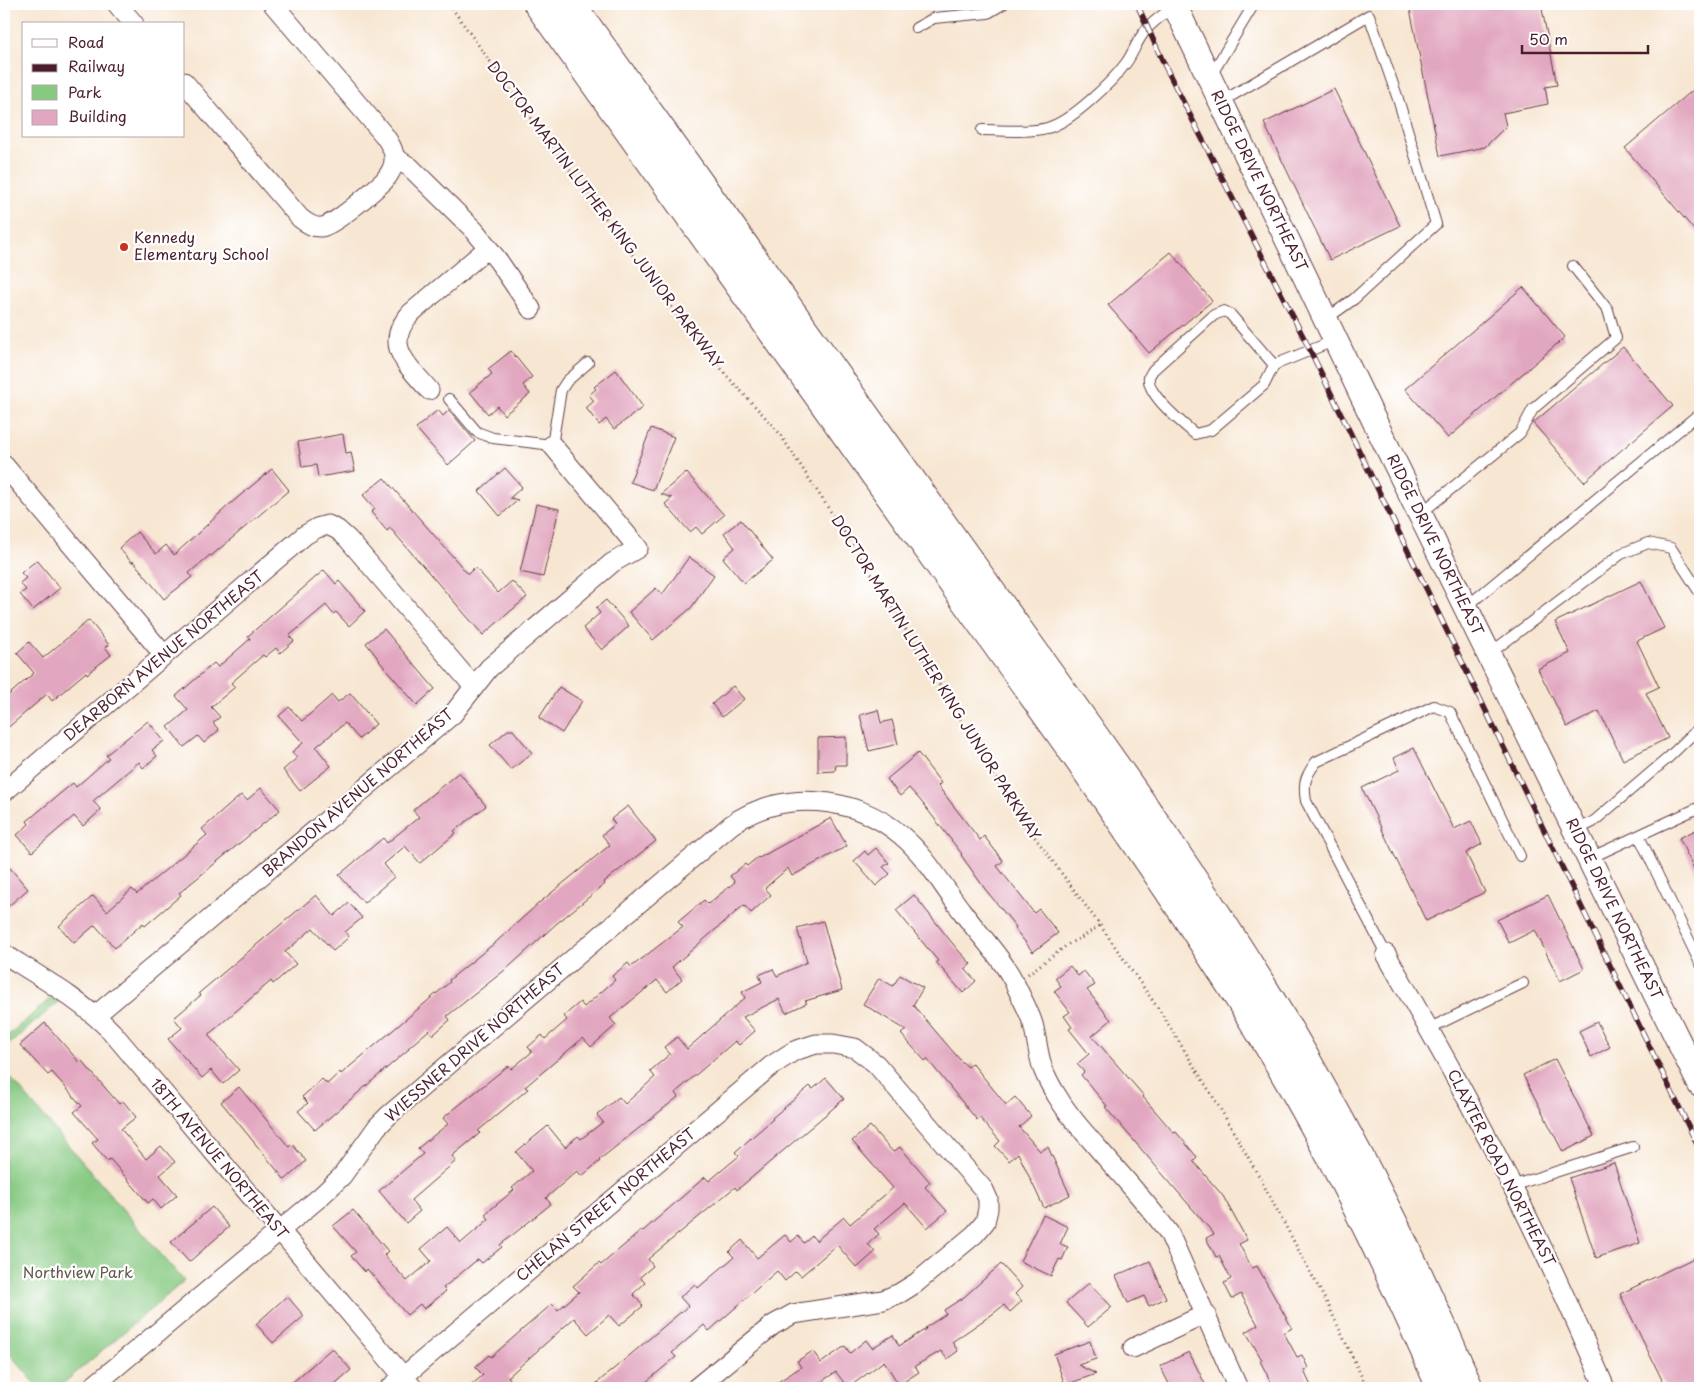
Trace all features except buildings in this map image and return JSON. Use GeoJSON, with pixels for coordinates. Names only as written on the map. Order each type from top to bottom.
{"type":"FeatureCollection","features":[{"type":"Feature","properties":{"kind":"highway"},"geometry":{"type":"LineString","coordinates":[[538,4],[1053,724],[1122,822],[1215,961],[1263,1038],[1340,1176],[1408,1315],[1440,1388]]}},
{"type":"Feature","properties":{"kind":"highway"},"geometry":{"type":"LineString","coordinates":[[571,4],[1070,701],[1189,873],[1271,1001],[1350,1138],[1445,1331],[1469,1388]]}},
{"type":"Feature","properties":{"kind":"street"},"geometry":{"type":"LineString","coordinates":[[117,4],[132,22]]}},
{"type":"Feature","properties":{"kind":"street"},"geometry":{"type":"LineString","coordinates":[[185,83],[300,218],[308,224],[321,227],[333,223],[384,180],[391,171],[395,158],[384,135],[273,4]]}},
{"type":"Feature","properties":{"kind":"street","name":"RIDGE DRIVE NORTHEAST"},"geometry":{"type":"LineString","coordinates":[[1175,5],[1420,514],[1700,1085]]}},
{"type":"Feature","properties":{"kind":"street"},"geometry":{"type":"LineString","coordinates":[[395,158],[417,173],[469,225],[488,248],[531,309]]}},
{"type":"Feature","properties":{"kind":"street"},"geometry":{"type":"LineString","coordinates":[[429,390],[401,356],[397,345],[402,323],[411,313],[488,248]]}},
{"type":"Feature","properties":{"kind":"street","name":"BRANDON AVENUE NORTHEAST"},"geometry":{"type":"LineString","coordinates":[[96,1015],[453,714],[489,668],[612,563],[638,548],[552,445]]}},
{"type":"Feature","properties":{"kind":"street"},"geometry":{"type":"LineString","coordinates":[[4,467],[164,656]]}},
{"type":"Feature","properties":{"kind":"street","name":"DEARBORN AVENUE NORTHEAST"},"geometry":{"type":"LineString","coordinates":[[4,792],[305,535],[317,528],[328,525],[338,530],[348,539],[474,687]]}},
{"type":"Feature","properties":{"kind":"street","name":"WIESSNER DRIVE NORTHEAST"},"geometry":{"type":"LineString","coordinates":[[91,1388],[320,1197],[342,1176],[377,1127],[389,1115],[745,815],[767,806],[817,800],[864,812],[883,822],[902,835],[928,864],[1006,968],[1015,984]]}},
{"type":"Feature","properties":{"kind":"street","name":"18TH AVENUE NORTHEAST"},"geometry":{"type":"LineString","coordinates":[[4,954],[96,1015],[119,1039],[279,1231],[403,1384]]}},
{"type":"Feature","properties":{"kind":"street","name":"CLAXTER ROAD NORTHEAST"},"geometry":{"type":"LineString","coordinates":[[1386,954],[1478,1119],[1512,1186],[1556,1276],[1605,1388]]}},
{"type":"Feature","properties":{"kind":"street"},"geometry":{"type":"LineString","coordinates":[[1015,984],[1033,1024],[1043,1069],[1059,1100],[1155,1214],[1169,1234],[1238,1388]]}},
{"type":"Feature","properties":{"kind":"street","name":"CHELAN STREET NORTHEAST"},"geometry":{"type":"LineString","coordinates":[[403,1384],[771,1066],[794,1050],[816,1044],[833,1044],[855,1048],[876,1064],[984,1190],[988,1199],[985,1222],[975,1234],[916,1283],[900,1293],[883,1300],[794,1314],[773,1325],[696,1388]]}},
{"type":"Feature","properties":{"kind":"street"},"geometry":{"type":"LineString","coordinates":[[1133,1348],[1206,1314]]}},
{"type":"Feature","properties":{"kind":"lane"},"geometry":{"type":"LineString","coordinates":[[916,28],[934,18],[988,13],[1003,4]]}},
{"type":"Feature","properties":{"kind":"lane"},"geometry":{"type":"LineString","coordinates":[[1210,78],[1254,4]]}},
{"type":"Feature","properties":{"kind":"lane"},"geometry":{"type":"LineString","coordinates":[[982,130],[1048,128],[1063,121],[1114,78],[1127,61],[1137,41],[1148,28],[1175,5]]}},
{"type":"Feature","properties":{"kind":"lane"},"geometry":{"type":"LineString","coordinates":[[1222,102],[1369,15],[1398,99],[1436,224],[1354,299],[1326,318]]}},
{"type":"Feature","properties":{"kind":"lane"},"geometry":{"type":"LineString","coordinates":[[1420,514],[1520,433],[1533,409],[1616,338],[1608,310],[1573,266]]}},
{"type":"Feature","properties":{"kind":"lane"},"geometry":{"type":"LineString","coordinates":[[1274,365],[1230,314],[1224,311],[1214,314],[1153,370],[1149,377],[1151,386],[1162,403],[1195,434],[1211,430],[1264,385],[1274,365],[1336,340]]}},
{"type":"Feature","properties":{"kind":"lane"},"geometry":{"type":"LineString","coordinates":[[449,399],[477,432],[493,438],[552,445],[561,390],[588,363]]}},
{"type":"Feature","properties":{"kind":"lane"},"geometry":{"type":"LineString","coordinates":[[1466,607],[1699,417]]}},
{"type":"Feature","properties":{"kind":"lane"},"geometry":{"type":"LineString","coordinates":[[1489,654],[1621,554],[1648,543],[1671,548],[1700,593]]}},
{"type":"Feature","properties":{"kind":"lane"},"geometry":{"type":"LineString","coordinates":[[1386,954],[1306,801],[1304,788],[1306,776],[1316,762],[1434,706],[1450,712],[1520,856]]}},
{"type":"Feature","properties":{"kind":"lane"},"geometry":{"type":"LineString","coordinates":[[1576,830],[1593,822],[1668,758],[1700,727]]}},
{"type":"Feature","properties":{"kind":"lane"},"geometry":{"type":"LineString","coordinates":[[1590,858],[1700,807]]}},
{"type":"Feature","properties":{"kind":"lane"},"geometry":{"type":"LineString","coordinates":[[1639,836],[1700,963]]}},
{"type":"Feature","properties":{"kind":"lane"},"geometry":{"type":"LineString","coordinates":[[1428,1028],[1523,983]]}},
{"type":"Feature","properties":{"kind":"lane"},"geometry":{"type":"LineString","coordinates":[[1512,1186],[1633,1147]]}},
{"type":"Feature","properties":{"kind":"path","name":"DOCTOR MARTIN LUTHER KING JUNIOR PARKWAY"},"geometry":{"type":"LineString","coordinates":[[449,4],[684,324],[727,376],[771,424],[793,454],[876,581],[1022,820],[1100,925],[1162,1014],[1222,1110],[1328,1305],[1367,1388]]}},
{"type":"Feature","properties":{"kind":"path"},"geometry":{"type":"LineString","coordinates":[[1015,984],[1070,943],[1083,937],[1100,925]]}},
{"type":"Feature","properties":{"kind":"green space"},"geometry":{"type":"Polygon","coordinates":[[[60,990],[67,994],[4,1049],[4,1039],[60,990]]]}},
{"type":"Feature","properties":{"kind":"green space","name":"Northview Park"},"geometry":{"type":"Polygon","coordinates":[[[4,1070],[184,1281],[58,1388],[39,1388],[4,1347],[4,1070]]]}},
{"type":"Feature","properties":{"kind":"railway"},"geometry":{"type":"LineString","coordinates":[[1137,4],[1165,66],[1307,344],[1700,1150]]}},
{"type":"Feature","properties":{"kind":"place","name":"Kennedy Elementary School"},"geometry":{"type":"Point","coordinates":[124,247]}}]}
